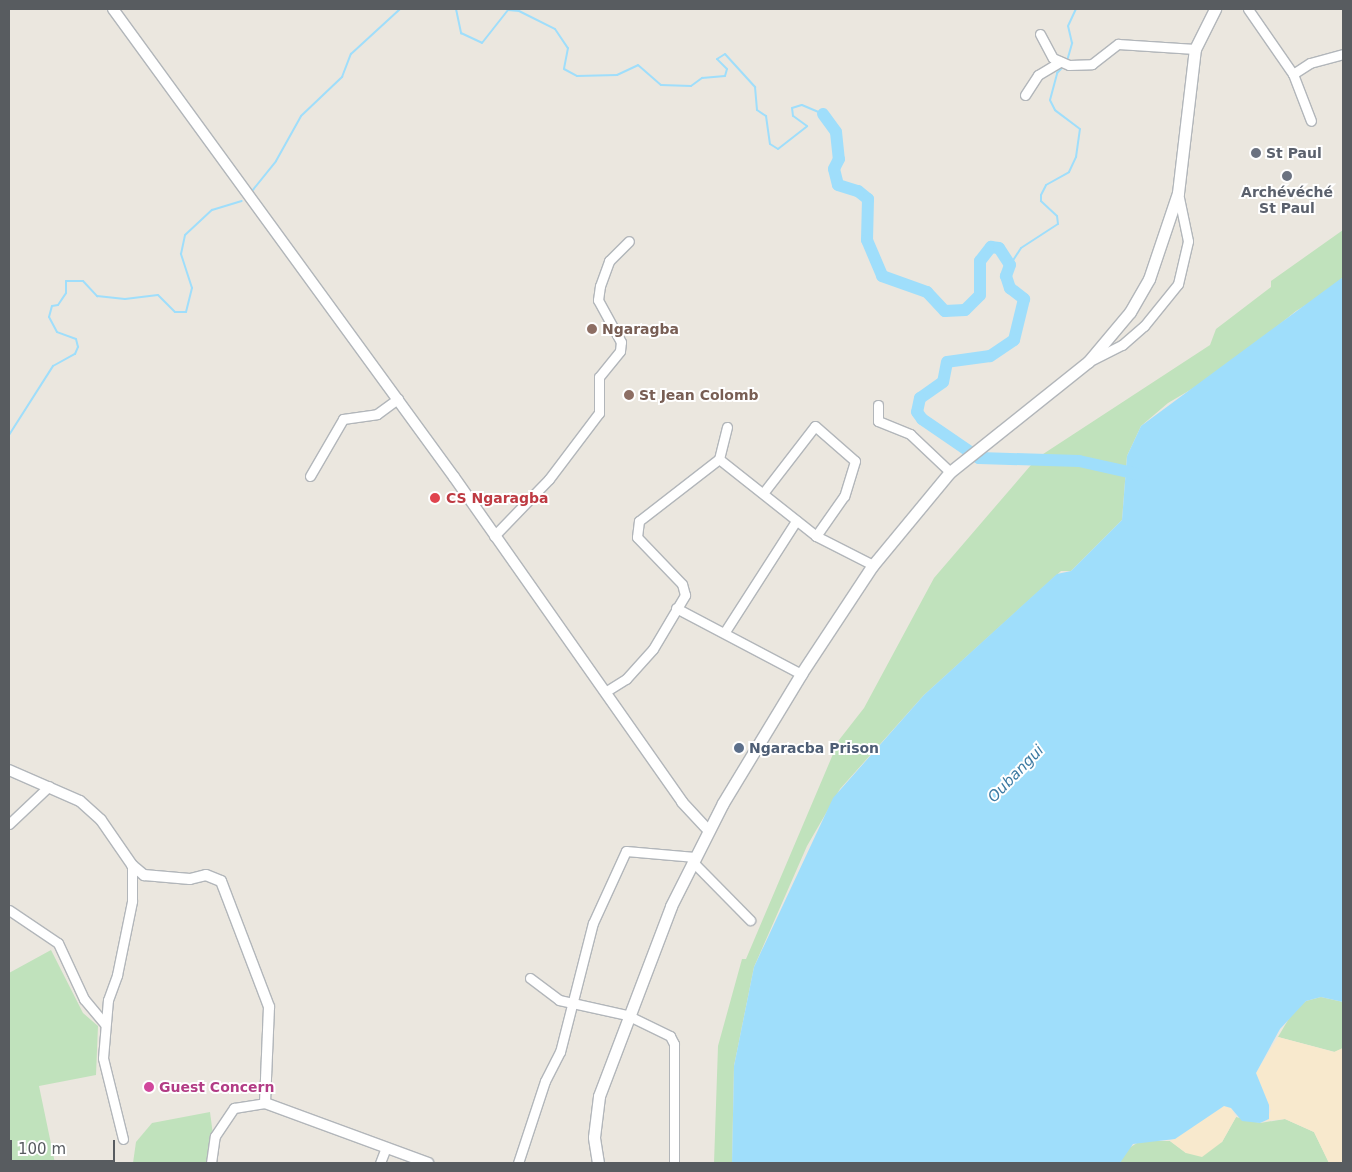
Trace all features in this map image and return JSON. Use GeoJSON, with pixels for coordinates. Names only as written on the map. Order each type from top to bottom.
{"type":"FeatureCollection","features":[{"type":"Feature","properties":{"kind":"main road"},"geometry":{"type":"LineString","coordinates":[[598,1163],[594,1137],[599,1096],[627,1015],[708,830],[801,674],[874,565],[952,470],[1088,362],[1130,312],[1149,279],[1178,193],[1195,49],[1215,9]]}},
{"type":"Feature","properties":{"kind":"street"},"geometry":{"type":"LineString","coordinates":[[113,9],[398,399],[682,802],[708,830]]}},
{"type":"Feature","properties":{"kind":"street"},"geometry":{"type":"LineString","coordinates":[[1248,9],[1292,74],[1311,122]]}},
{"type":"Feature","properties":{"kind":"street"},"geometry":{"type":"LineString","coordinates":[[1040,34],[1048,52],[1065,63]]}},
{"type":"Feature","properties":{"kind":"street"},"geometry":{"type":"LineString","coordinates":[[1025,95],[1038,76],[1065,63],[1092,64],[1118,44],[1195,49]]}},
{"type":"Feature","properties":{"kind":"street"},"geometry":{"type":"LineString","coordinates":[[1292,74],[1310,63],[1343,54]]}},
{"type":"Feature","properties":{"kind":"street"},"geometry":{"type":"LineString","coordinates":[[1088,362],[1122,345],[1158,312],[1178,284],[1188,241],[1178,193]]}},
{"type":"Feature","properties":{"kind":"street"},"geometry":{"type":"LineString","coordinates":[[494,536],[549,479],[600,413],[599,377],[620,351],[621,342],[598,300],[600,286],[610,261],[629,241]]}},
{"type":"Feature","properties":{"kind":"street"},"geometry":{"type":"LineString","coordinates":[[310,476],[343,419],[377,414],[398,399]]}},
{"type":"Feature","properties":{"kind":"street"},"geometry":{"type":"LineString","coordinates":[[878,405],[878,421],[910,434],[952,470]]}},
{"type":"Feature","properties":{"kind":"street"},"geometry":{"type":"LineString","coordinates":[[764,492],[815,426],[855,461],[844,496],[816,536]]}},
{"type":"Feature","properties":{"kind":"street"},"geometry":{"type":"LineString","coordinates":[[605,692],[626,679],[653,649],[685,595],[682,584],[636,537],[636,528],[639,521],[719,459],[727,427]]}},
{"type":"Feature","properties":{"kind":"street"},"geometry":{"type":"LineString","coordinates":[[719,459],[764,492],[816,536],[874,565]]}},
{"type":"Feature","properties":{"kind":"street"},"geometry":{"type":"LineString","coordinates":[[726,630],[796,521]]}},
{"type":"Feature","properties":{"kind":"street"},"geometry":{"type":"LineString","coordinates":[[676,608],[726,630],[801,674]]}},
{"type":"Feature","properties":{"kind":"street"},"geometry":{"type":"LineString","coordinates":[[9,770],[80,801],[101,820],[132,865],[144,875],[190,878],[206,875],[221,881],[269,1007],[266,1103]]}},
{"type":"Feature","properties":{"kind":"street"},"geometry":{"type":"LineString","coordinates":[[9,824],[49,786]]}},
{"type":"Feature","properties":{"kind":"street"},"geometry":{"type":"LineString","coordinates":[[518,1163],[545,1081],[560,1052],[570,1003],[593,923],[626,851],[694,859],[750,920]]}},
{"type":"Feature","properties":{"kind":"street"},"geometry":{"type":"LineString","coordinates":[[123,1139],[104,1058],[105,1024],[130,909],[132,865]]}},
{"type":"Feature","properties":{"kind":"street"},"geometry":{"type":"LineString","coordinates":[[9,910],[58,943],[84,999],[105,1024]]}},
{"type":"Feature","properties":{"kind":"street"},"geometry":{"type":"LineString","coordinates":[[530,978],[570,1003],[627,1015],[673,1040],[674,1163]]}},
{"type":"Feature","properties":{"kind":"street"},"geometry":{"type":"LineString","coordinates":[[211,1163],[215,1136],[234,1108],[266,1103],[428,1163]]}},
{"type":"Feature","properties":{"kind":"street"},"geometry":{"type":"LineString","coordinates":[[380,1163],[386,1147]]}},
{"type":"Feature","properties":{"kind":"green space"},"geometry":{"type":"Polygon","coordinates":[[[1343,230],[1343,277],[1334,288],[1296,311],[1219,373],[1168,403],[1141,426],[1127,456],[1122,520],[1071,571],[1061,571],[924,695],[840,789],[807,846],[754,967],[734,1066],[732,1163],[714,1163],[718,1046],[742,959],[746,959],[839,740],[864,708],[934,578],[1037,458],[1210,345],[1216,329],[1271,287],[1271,281],[1343,230]]]}},
{"type":"Feature","properties":{"kind":"green space"},"geometry":{"type":"Polygon","coordinates":[[[51,950],[83,1013],[98,1026],[96,1075],[39,1086],[55,1163],[9,1163],[9,973],[51,950]]]}},
{"type":"Feature","properties":{"kind":"green space"},"geometry":{"type":"Polygon","coordinates":[[[1321,997],[1343,1002],[1343,1048],[1335,1052],[1278,1037],[1294,1010],[1306,1001],[1321,997]]]}},
{"type":"Feature","properties":{"kind":"green space"},"geometry":{"type":"Polygon","coordinates":[[[210,1112],[213,1135],[208,1163],[133,1163],[136,1142],[152,1123],[210,1112]]]}},
{"type":"Feature","properties":{"kind":"green space"},"geometry":{"type":"Polygon","coordinates":[[[1236,1117],[1260,1123],[1285,1119],[1314,1132],[1329,1163],[1120,1163],[1126,1150],[1140,1141],[1170,1141],[1186,1153],[1222,1142],[1236,1117]]]}},
{"type":"Feature","properties":{"kind":"sand"},"geometry":{"type":"Polygon","coordinates":[[[1278,1037],[1334,1052],[1343,1048],[1343,1163],[1329,1163],[1314,1132],[1285,1119],[1266,1121],[1271,1110],[1256,1073],[1278,1037]]]}},
{"type":"Feature","properties":{"kind":"sand"},"geometry":{"type":"Polygon","coordinates":[[[1224,1106],[1231,1108],[1236,1117],[1222,1142],[1202,1157],[1186,1153],[1170,1141],[1224,1106]]]}},
{"type":"Feature","properties":{"kind":"water","name":"Oubangui"},"geometry":{"type":"Polygon","coordinates":[[[1343,277],[1343,1002],[1321,997],[1306,1001],[1280,1029],[1256,1073],[1269,1105],[1269,1119],[1260,1123],[1242,1121],[1231,1108],[1224,1106],[1175,1139],[1133,1144],[1120,1163],[732,1163],[734,1066],[754,967],[833,798],[924,695],[1057,574],[1071,571],[1122,520],[1127,456],[1141,426],[1343,277]]]}},
{"type":"Feature","properties":{"kind":"waterway"},"geometry":{"type":"LineString","coordinates":[[252,191],[276,161],[301,116],[342,77],[351,54],[400,9]]}},
{"type":"Feature","properties":{"kind":"waterway"},"geometry":{"type":"LineString","coordinates":[[456,9],[461,33],[482,43],[508,10],[519,11],[555,29],[568,48],[564,69],[577,76],[617,75],[638,65],[661,85],[691,86],[702,78],[725,76],[727,69],[717,59],[725,54],[755,87],[757,110],[766,116],[770,144],[778,149],[807,126],[793,116],[792,108],[802,105],[823,114]]}},
{"type":"Feature","properties":{"kind":"waterway"},"geometry":{"type":"LineString","coordinates":[[1067,61],[1072,43],[1068,26],[1076,9]]}},
{"type":"Feature","properties":{"kind":"waterway"},"geometry":{"type":"LineString","coordinates":[[1010,265],[1021,248],[1058,224],[1057,216],[1041,201],[1041,195],[1046,185],[1069,172],[1076,157],[1080,129],[1055,110],[1050,100],[1057,73],[1063,67]]}},
{"type":"Feature","properties":{"kind":"waterway"},"geometry":{"type":"LineString","coordinates":[[823,114],[836,132],[839,159],[834,169],[838,185],[858,191],[868,199],[867,240],[882,276],[927,292],[945,311],[965,310],[980,295],[980,261],[991,247],[999,248],[1010,265],[1006,276],[1010,288],[1024,299],[1014,340],[990,356],[947,362],[943,382],[920,398],[917,412],[922,419],[979,458],[1079,461],[1142,475]]}},
{"type":"Feature","properties":{"kind":"waterway"},"geometry":{"type":"LineString","coordinates":[[9,435],[53,366],[75,354],[78,347],[76,339],[57,332],[49,317],[52,306],[58,305],[66,293],[66,281],[83,281],[97,296],[125,299],[158,295],[175,312],[186,312],[192,288],[181,254],[185,235],[212,210],[242,201]]}},
{"type":"Feature","properties":{"kind":"place","name":"St Paul"},"geometry":{"type":"Point","coordinates":[1256,153]}},
{"type":"Feature","properties":{"kind":"place","name":"Archévéché St Paul"},"geometry":{"type":"Point","coordinates":[1287,176]}},
{"type":"Feature","properties":{"kind":"place","name":"Ngaragba"},"geometry":{"type":"Point","coordinates":[592,329]}},
{"type":"Feature","properties":{"kind":"place","name":"St Jean Colomb"},"geometry":{"type":"Point","coordinates":[629,395]}},
{"type":"Feature","properties":{"kind":"place","name":"CS Ngaragba"},"geometry":{"type":"Point","coordinates":[435,498]}},
{"type":"Feature","properties":{"kind":"place","name":"Ngaracba Prison"},"geometry":{"type":"Point","coordinates":[739,748]}},
{"type":"Feature","properties":{"kind":"place","name":"Guest Concern"},"geometry":{"type":"Point","coordinates":[149,1087]}}]}
